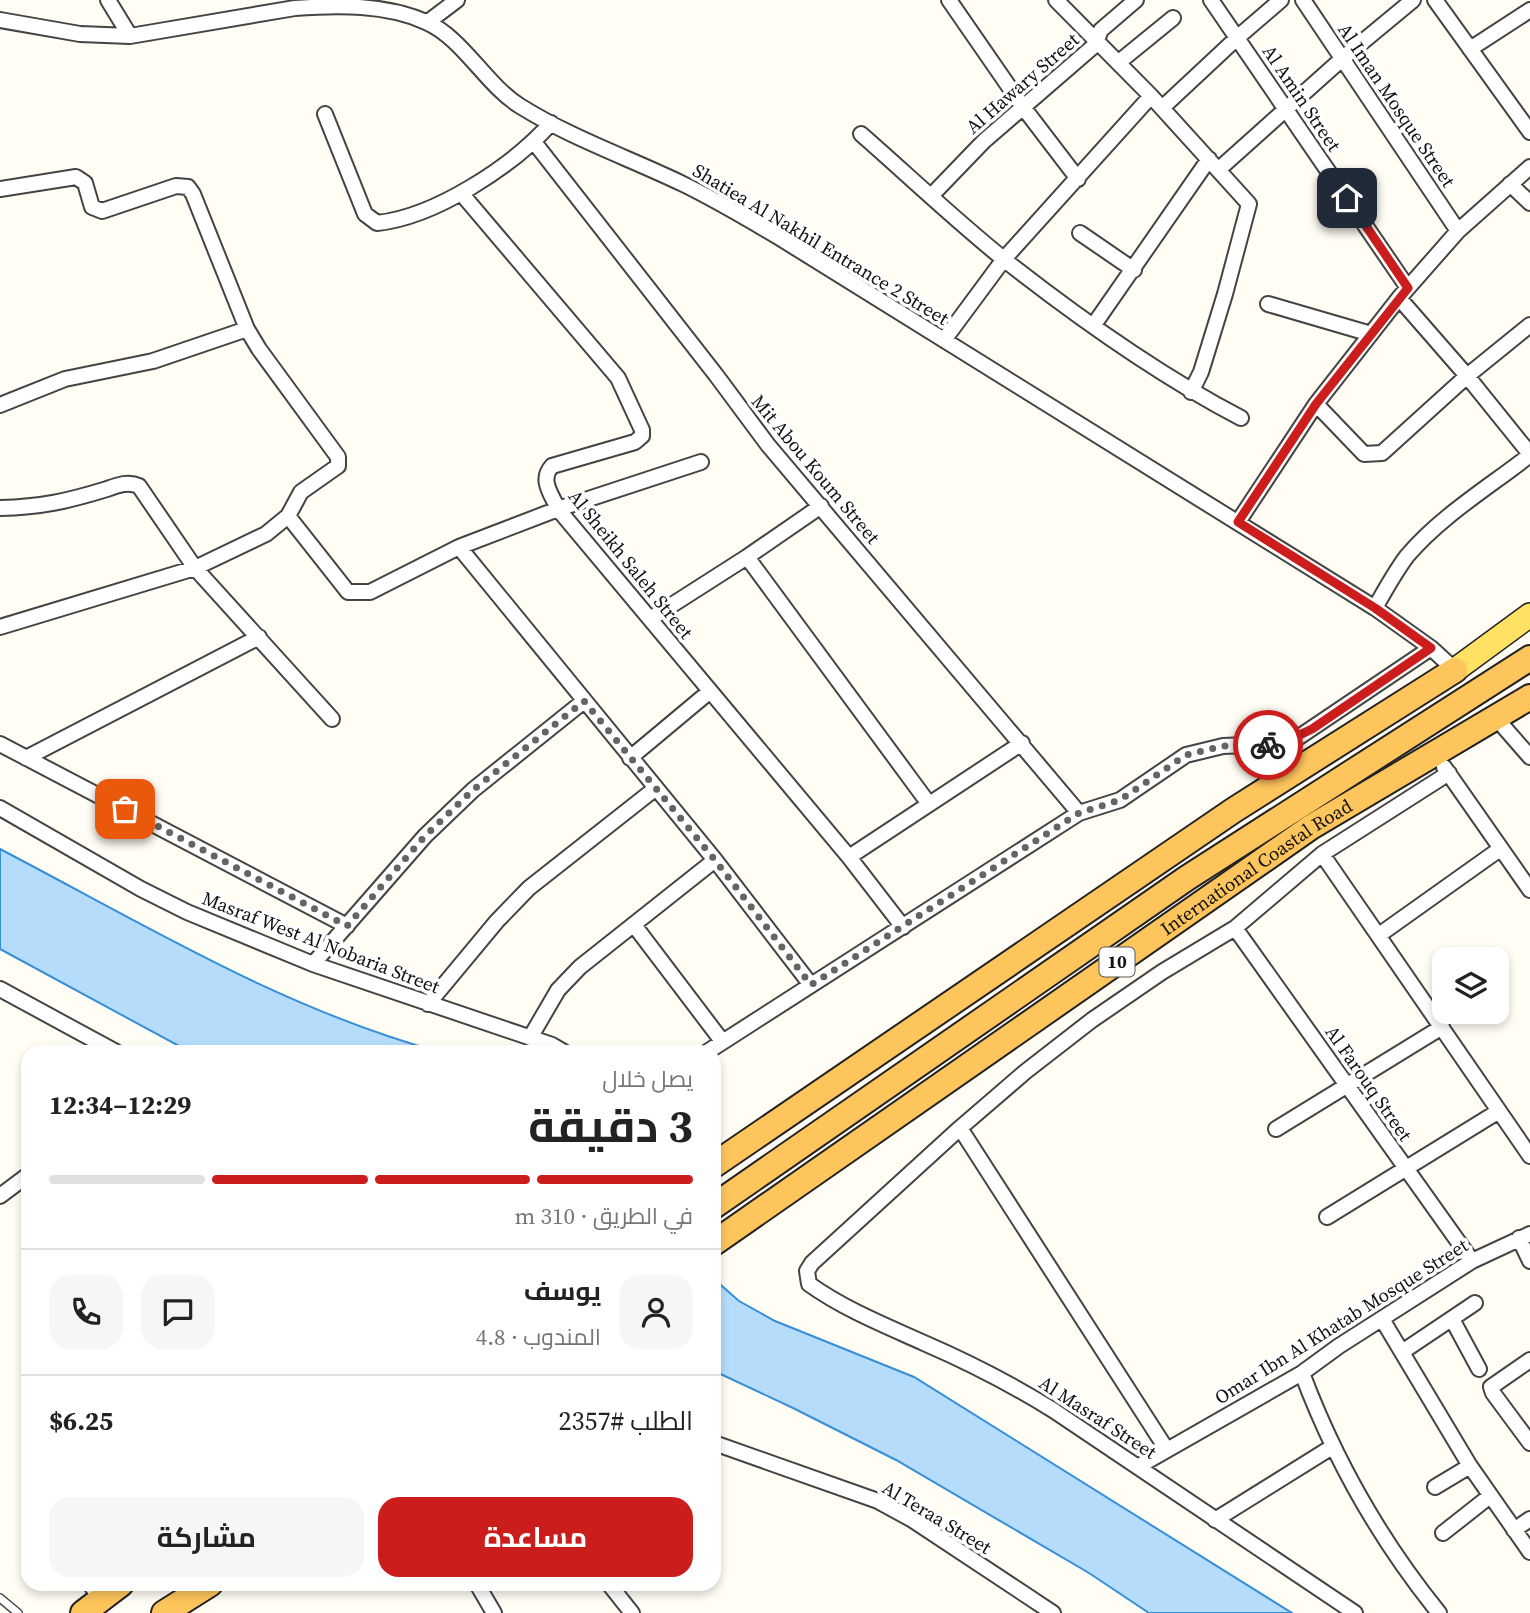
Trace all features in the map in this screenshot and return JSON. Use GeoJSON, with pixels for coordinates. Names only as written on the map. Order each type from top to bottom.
{"type":"FeatureCollection","features":[{"type":"Feature","properties":{"kind":"highway"},"geometry":{"type":"LineString","coordinates":[[721,1202],[1187,878],[1530,658]]}},
{"type":"Feature","properties":{"kind":"highway"},"geometry":{"type":"LineString","coordinates":[[721,1160],[1234,810],[1455,670]]}},
{"type":"Feature","properties":{"kind":"highway"},"geometry":{"type":"LineString","coordinates":[[1502,677],[1530,672]]}},
{"type":"Feature","properties":{"kind":"highway","name":"International Coastal Road"},"geometry":{"type":"LineString","coordinates":[[721,1238],[1272,853],[1352,801],[1442,764],[1496,718],[1530,697]]}},
{"type":"Feature","properties":{"kind":"highway"},"geometry":{"type":"LineString","coordinates":[[91,1599],[107,1591]]}},
{"type":"Feature","properties":{"kind":"highway"},"geometry":{"type":"LineString","coordinates":[[164,1613],[200,1591]]}},
{"type":"Feature","properties":{"kind":"main road"},"geometry":{"type":"LineString","coordinates":[[1455,670],[1530,615]]}},
{"type":"Feature","properties":{"kind":"street"},"geometry":{"type":"LineString","coordinates":[[108,0],[130,36]]}},
{"type":"Feature","properties":{"kind":"street"},"geometry":{"type":"LineString","coordinates":[[428,22],[457,0]]}},
{"type":"Feature","properties":{"kind":"street"},"geometry":{"type":"LineString","coordinates":[[949,0],[1023,107],[1078,178]]}},
{"type":"Feature","properties":{"kind":"street"},"geometry":{"type":"LineString","coordinates":[[1055,0],[1119,62],[1248,201],[1249,209],[1209,346],[1191,392]]}},
{"type":"Feature","properties":{"kind":"street","name":"Al Hawary Street"},"geometry":{"type":"LineString","coordinates":[[931,196],[984,141],[1095,45],[1101,30],[1136,0]]}},
{"type":"Feature","properties":{"kind":"street","name":"Al Amin Street"},"geometry":{"type":"LineString","coordinates":[[1211,0],[1286,109],[1403,293],[1530,455]]}},
{"type":"Feature","properties":{"kind":"street"},"geometry":{"type":"LineString","coordinates":[[1162,108],[1281,0]]}},
{"type":"Feature","properties":{"kind":"street","name":"Al Iman Mosque Street"},"geometry":{"type":"LineString","coordinates":[[1303,0],[1458,231]]}},
{"type":"Feature","properties":{"kind":"street"},"geometry":{"type":"LineString","coordinates":[[1093,326],[1214,164],[1286,109],[1413,0]]}},
{"type":"Feature","properties":{"kind":"street"},"geometry":{"type":"LineString","coordinates":[[1435,0],[1529,129]]}},
{"type":"Feature","properties":{"kind":"street","name":"Shatiea Al Nakhil Entrance 2 Street"},"geometry":{"type":"LineString","coordinates":[[0,20],[80,34],[130,36],[321,6],[383,9],[428,22],[447,34],[494,86],[519,105],[551,123],[726,206],[1375,608],[1431,648],[1455,670]]}},
{"type":"Feature","properties":{"kind":"street"},"geometry":{"type":"LineString","coordinates":[[1470,49],[1530,10]]}},
{"type":"Feature","properties":{"kind":"street"},"geometry":{"type":"LineString","coordinates":[[1119,62],[1172,18]]}},
{"type":"Feature","properties":{"kind":"street"},"geometry":{"type":"LineString","coordinates":[[944,340],[1004,259],[1151,96]]}},
{"type":"Feature","properties":{"kind":"street"},"geometry":{"type":"LineString","coordinates":[[325,114],[365,214],[372,221],[382,222],[421,211],[461,193],[499,170],[534,142],[551,123]]}},
{"type":"Feature","properties":{"kind":"street"},"geometry":{"type":"LineString","coordinates":[[861,134],[1004,259],[1093,326],[1191,392],[1241,418]]}},
{"type":"Feature","properties":{"kind":"street","name":"Mit Abou Koum Street"},"geometry":{"type":"LineString","coordinates":[[534,142],[716,375],[768,446],[1079,813]]}},
{"type":"Feature","properties":{"kind":"street"},"geometry":{"type":"LineString","coordinates":[[1238,522],[1316,404],[1403,293],[1458,231],[1530,167]]}},
{"type":"Feature","properties":{"kind":"street"},"geometry":{"type":"LineString","coordinates":[[0,189],[82,178],[92,206],[102,211],[176,186],[188,187],[247,329],[338,457],[338,466],[301,492],[288,516],[267,534],[195,568],[0,627]]}},
{"type":"Feature","properties":{"kind":"street"},"geometry":{"type":"LineString","coordinates":[[1510,184],[1530,203]]}},
{"type":"Feature","properties":{"kind":"street","name":"Al Sheikh Saleh Street"},"geometry":{"type":"LineString","coordinates":[[461,193],[618,378],[642,430],[642,436],[635,442],[552,466],[546,473],[545,481],[558,509],[849,857],[903,927]]}},
{"type":"Feature","properties":{"kind":"street"},"geometry":{"type":"LineString","coordinates":[[1080,233],[1134,270]]}},
{"type":"Feature","properties":{"kind":"street"},"geometry":{"type":"LineString","coordinates":[[1268,304],[1371,334]]}},
{"type":"Feature","properties":{"kind":"street"},"geometry":{"type":"LineString","coordinates":[[1316,404],[1364,454],[1382,453],[1467,376],[1530,325]]}},
{"type":"Feature","properties":{"kind":"street"},"geometry":{"type":"LineString","coordinates":[[0,405],[65,379],[153,360],[247,329]]}},
{"type":"Feature","properties":{"kind":"street"},"geometry":{"type":"LineString","coordinates":[[1375,608],[1401,565],[1428,534],[1530,455]]}},
{"type":"Feature","properties":{"kind":"street"},"geometry":{"type":"LineString","coordinates":[[288,516],[342,587],[356,594],[370,593],[459,547],[558,509],[701,462]]}},
{"type":"Feature","properties":{"kind":"street"},"geometry":{"type":"LineString","coordinates":[[0,508],[63,503],[120,485],[135,484],[145,493],[195,568],[332,719]]}},
{"type":"Feature","properties":{"kind":"street"},"geometry":{"type":"LineString","coordinates":[[650,619],[821,506]]}},
{"type":"Feature","properties":{"kind":"street"},"geometry":{"type":"LineString","coordinates":[[459,547],[715,860],[811,985]]}},
{"type":"Feature","properties":{"kind":"street"},"geometry":{"type":"LineString","coordinates":[[747,557],[929,804]]}},
{"type":"Feature","properties":{"kind":"street"},"geometry":{"type":"LineString","coordinates":[[26,758],[259,636]]}},
{"type":"Feature","properties":{"kind":"street"},"geometry":{"type":"LineString","coordinates":[[717,1045],[1079,813],[1120,800],[1186,755],[1223,746],[1270,744],[1298,737],[1431,648]]}},
{"type":"Feature","properties":{"kind":"street"},"geometry":{"type":"LineString","coordinates":[[631,758],[709,692]]}},
{"type":"Feature","properties":{"kind":"street"},"geometry":{"type":"LineString","coordinates":[[313,964],[425,836],[473,790],[584,701]]}},
{"type":"Feature","properties":{"kind":"street"},"geometry":{"type":"LineString","coordinates":[[1496,718],[1530,757]]}},
{"type":"Feature","properties":{"kind":"street"},"geometry":{"type":"LineString","coordinates":[[849,857],[1022,743]]}},
{"type":"Feature","properties":{"kind":"street"},"geometry":{"type":"LineString","coordinates":[[0,744],[347,926]]}},
{"type":"Feature","properties":{"kind":"street"},"geometry":{"type":"LineString","coordinates":[[1167,1450],[960,1128],[1025,1072],[1092,1020],[1235,928],[1322,854],[1442,764],[1530,890]]}},
{"type":"Feature","properties":{"kind":"street"},"geometry":{"type":"LineString","coordinates":[[428,1004],[497,921],[529,888],[656,789]]}},
{"type":"Feature","properties":{"kind":"street","name":"Masraf West Al Nobaria Street"},"geometry":{"type":"LineString","coordinates":[[0,808],[187,912],[313,964],[360,978],[547,1045]]}},
{"type":"Feature","properties":{"kind":"street"},"geometry":{"type":"LineString","coordinates":[[1379,935],[1500,849]]}},
{"type":"Feature","properties":{"kind":"street"},"geometry":{"type":"LineString","coordinates":[[1322,854],[1530,1156]]}},
{"type":"Feature","properties":{"kind":"street"},"geometry":{"type":"LineString","coordinates":[[530,1038],[558,990],[580,967],[715,860]]}},
{"type":"Feature","properties":{"kind":"street"},"geometry":{"type":"LineString","coordinates":[[634,925],[722,1041]]}},
{"type":"Feature","properties":{"kind":"street","name":"Al Farouq Street"},"geometry":{"type":"LineString","coordinates":[[1235,928],[1472,1261]]}},
{"type":"Feature","properties":{"kind":"street"},"geometry":{"type":"LineString","coordinates":[[0,989],[104,1045]]}},
{"type":"Feature","properties":{"kind":"street"},"geometry":{"type":"LineString","coordinates":[[1276,1129],[1442,1027]]}},
{"type":"Feature","properties":{"kind":"street"},"geometry":{"type":"LineString","coordinates":[[1327,1217],[1499,1111]]}},
{"type":"Feature","properties":{"kind":"street","name":"Al Masraf Street"},"geometry":{"type":"LineString","coordinates":[[960,1128],[811,1263],[806,1278],[809,1283],[832,1299],[878,1323],[1015,1387],[1139,1466],[1355,1613]]}},
{"type":"Feature","properties":{"kind":"street"},"geometry":{"type":"LineString","coordinates":[[0,1196],[21,1180]]}},
{"type":"Feature","properties":{"kind":"street"},"geometry":{"type":"LineString","coordinates":[[1524,1236],[1530,1261]]}},
{"type":"Feature","properties":{"kind":"street","name":"Omar Ibn Al Khatab Mosque Street"},"geometry":{"type":"LineString","coordinates":[[1139,1466],[1302,1373],[1472,1261],[1524,1236]]}},
{"type":"Feature","properties":{"kind":"street"},"geometry":{"type":"LineString","coordinates":[[1402,1352],[1475,1303]]}},
{"type":"Feature","properties":{"kind":"street"},"geometry":{"type":"LineString","coordinates":[[1382,1318],[1469,1465],[1530,1552]]}},
{"type":"Feature","properties":{"kind":"street"},"geometry":{"type":"LineString","coordinates":[[1452,1318],[1479,1369]]}},
{"type":"Feature","properties":{"kind":"street"},"geometry":{"type":"LineString","coordinates":[[1530,1360],[1491,1387],[1493,1394],[1530,1443]]}},
{"type":"Feature","properties":{"kind":"street"},"geometry":{"type":"LineString","coordinates":[[1302,1373],[1332,1447],[1363,1505],[1391,1549],[1439,1613]]}},
{"type":"Feature","properties":{"kind":"street","name":"Al Teraa Street"},"geometry":{"type":"LineString","coordinates":[[721,1445],[878,1501],[911,1519],[1053,1613]]}},
{"type":"Feature","properties":{"kind":"street"},"geometry":{"type":"LineString","coordinates":[[1215,1520],[1332,1447]]}},
{"type":"Feature","properties":{"kind":"street"},"geometry":{"type":"LineString","coordinates":[[1435,1487],[1469,1465]]}},
{"type":"Feature","properties":{"kind":"street"},"geometry":{"type":"LineString","coordinates":[[1443,1533],[1490,1496]]}},
{"type":"Feature","properties":{"kind":"street"},"geometry":{"type":"LineString","coordinates":[[1514,1530],[1530,1519]]}},
{"type":"Feature","properties":{"kind":"street"},"geometry":{"type":"LineString","coordinates":[[481,1591],[494,1613]]}},
{"type":"Feature","properties":{"kind":"street"},"geometry":{"type":"LineString","coordinates":[[615,1591],[632,1613]]}},
{"type":"Feature","properties":{"kind":"lane"},"geometry":{"type":"LineString","coordinates":[[0,1598],[18,1613]]}},
{"type":"Feature","properties":{"kind":"water"},"geometry":{"type":"Polygon","coordinates":[[[0,849],[269,989],[325,1013],[417,1045],[177,1045],[0,949],[0,849]]]}},
{"type":"Feature","properties":{"kind":"water"},"geometry":{"type":"Polygon","coordinates":[[[721,1285],[739,1301],[775,1321],[914,1377],[1292,1613],[1149,1613],[1089,1573],[896,1460],[721,1374],[721,1285]]]}},
{"type":"Feature","properties":{"kind":"way so far"},"geometry":{"type":"LineString","coordinates":[[125,809],[347,926],[425,836],[473,790],[584,701],[715,860],[811,985],[1079,813],[1120,800],[1186,755],[1223,746],[1268,745]]}},
{"type":"Feature","properties":{"kind":"route"},"geometry":{"type":"LineString","coordinates":[[1268,745],[1287,741],[1312,729],[1431,648],[1375,608],[1238,522],[1316,404],[1408,288],[1347,198]]}}]}
